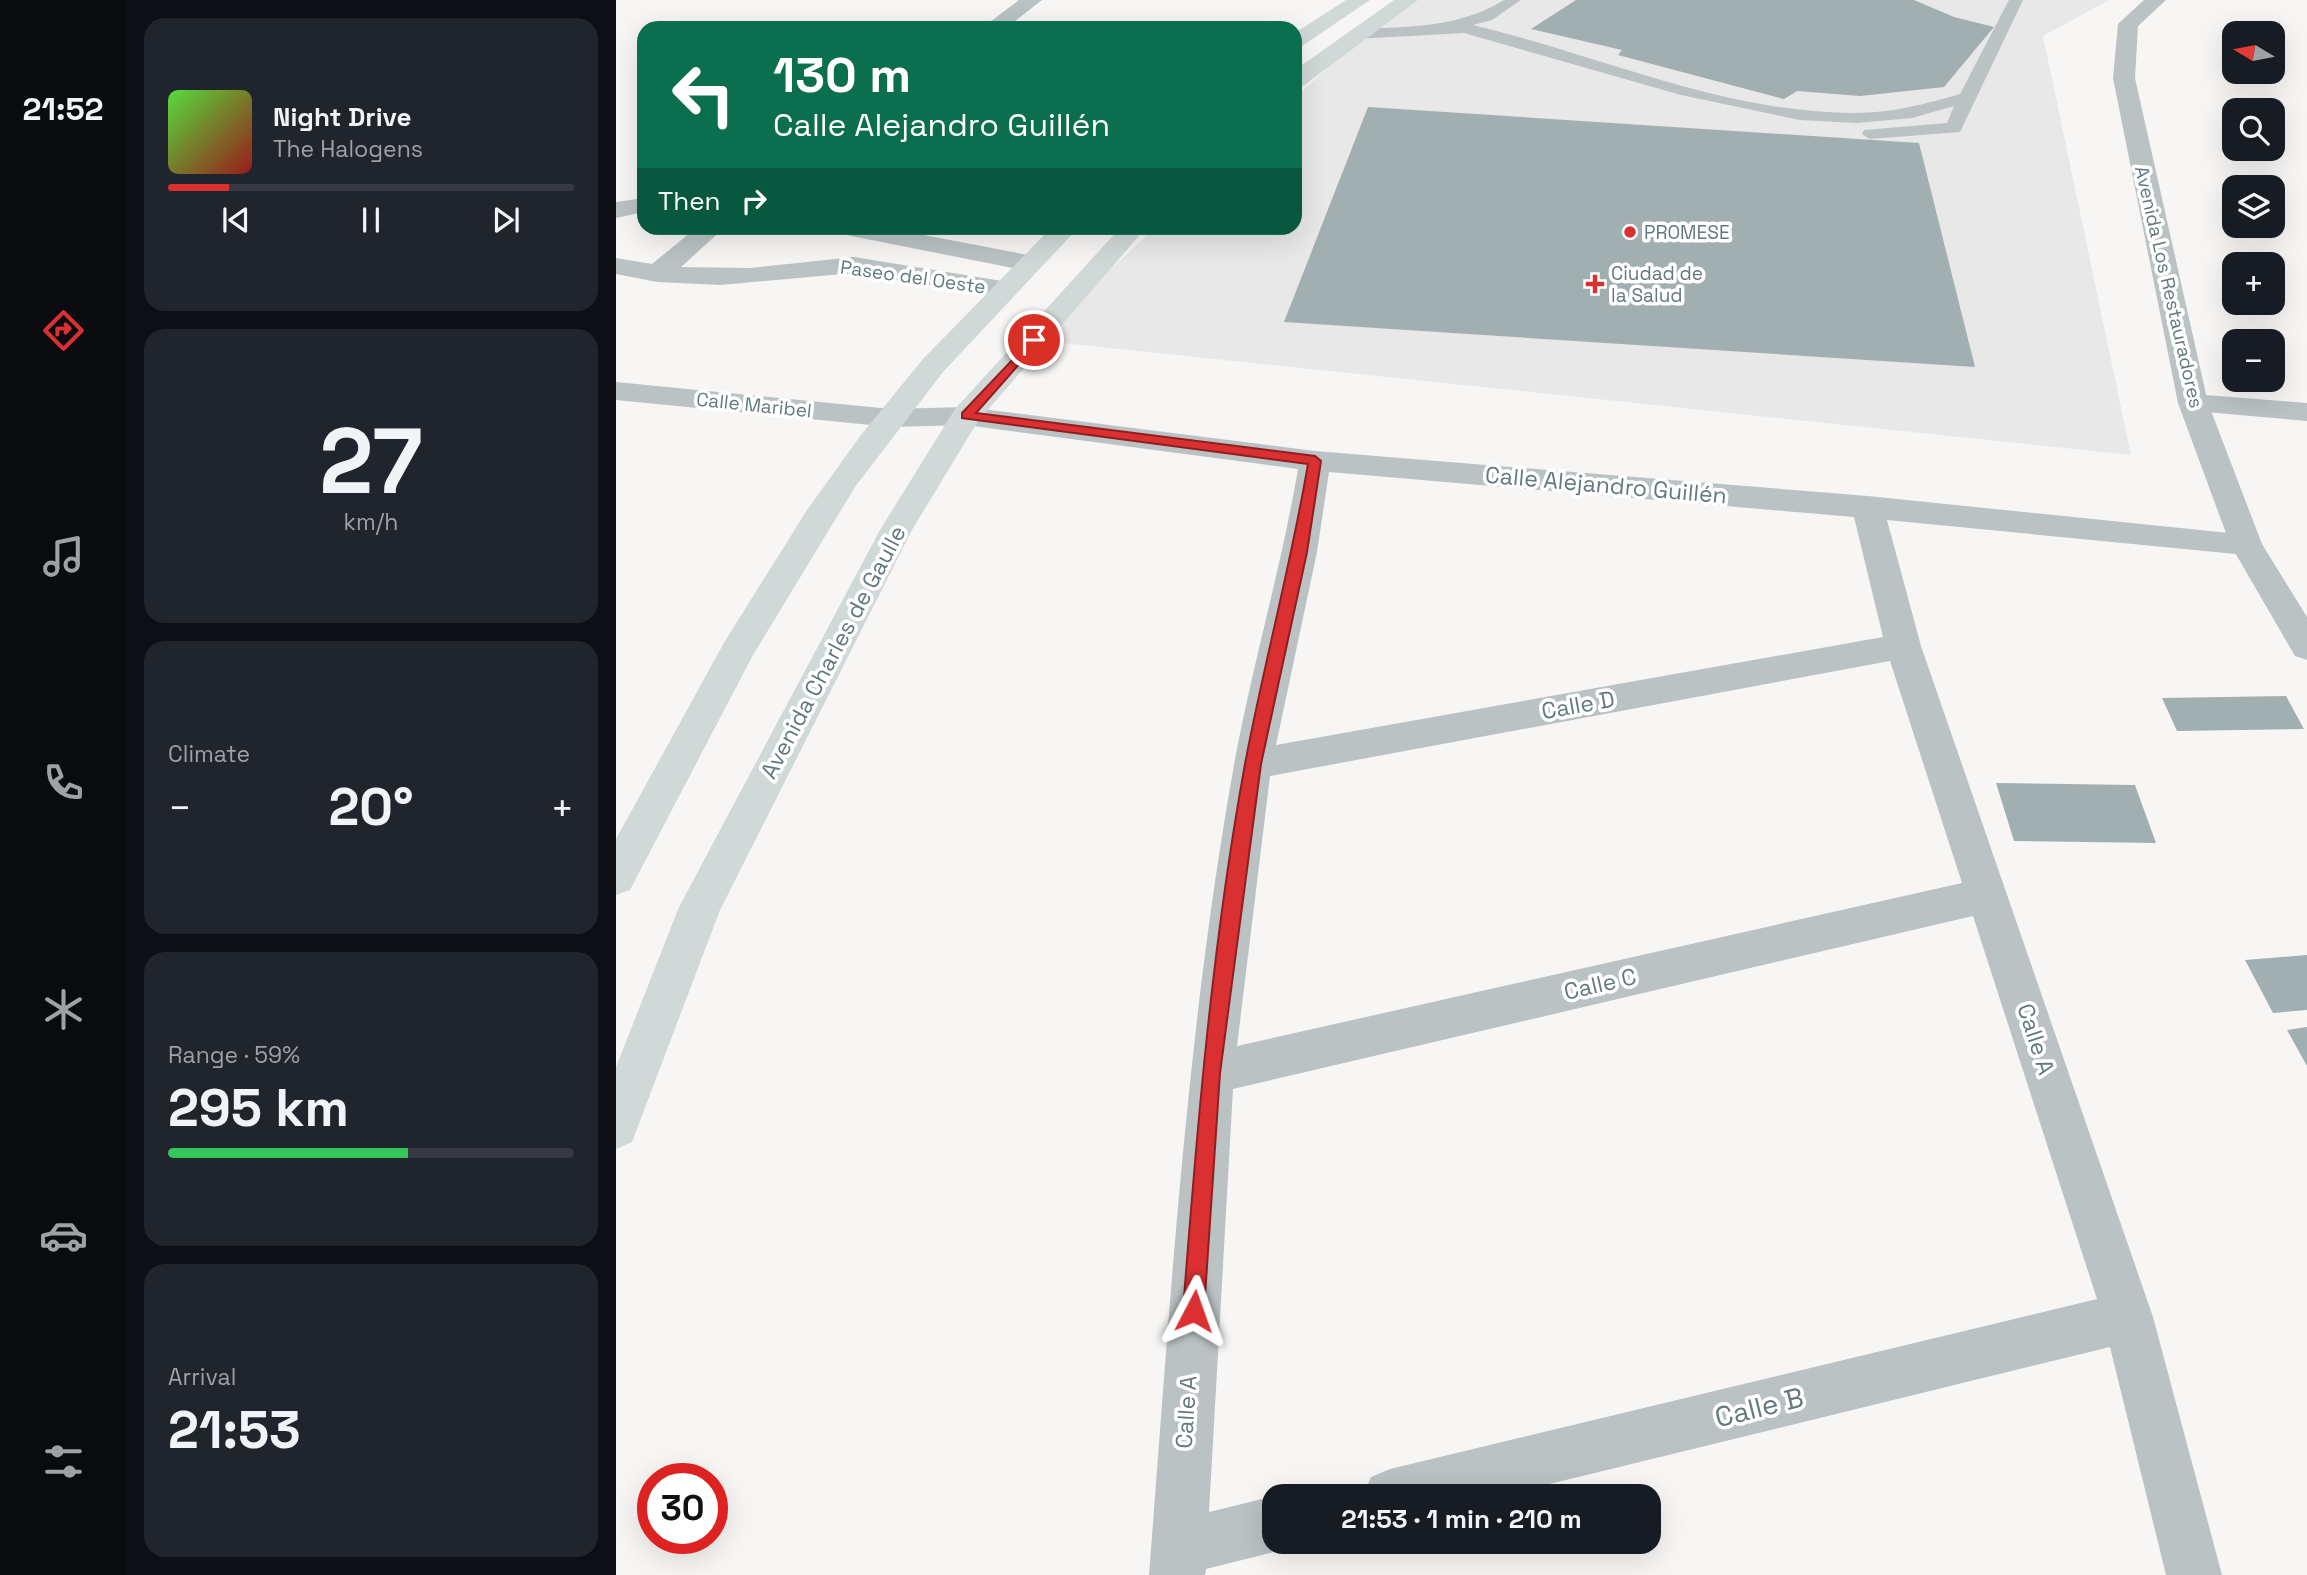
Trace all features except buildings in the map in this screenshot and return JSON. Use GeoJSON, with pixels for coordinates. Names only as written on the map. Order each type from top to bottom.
{"type":"FeatureCollection","features":[{"type":"Feature","properties":{"kind":"main road"},"geometry":{"type":"LineString","coordinates":[[1302,37],[1360,0]]}},
{"type":"Feature","properties":{"kind":"main road"},"geometry":{"type":"LineString","coordinates":[[1302,76],[1356,34],[1408,0]]}},
{"type":"Feature","properties":{"kind":"main road"},"geometry":{"type":"LineString","coordinates":[[616,878],[698,719],[812,528],[891,418],[1002,289],[1057,235]]}},
{"type":"Feature","properties":{"kind":"main road","name":"Avenida Charles de Gaulle"},"geometry":{"type":"LineString","coordinates":[[616,1126],[700,907],[896,530],[966,416],[1127,235]]}},
{"type":"Feature","properties":{"kind":"street"},"geometry":{"type":"LineString","coordinates":[[1002,21],[1032,0]]}},
{"type":"Feature","properties":{"kind":"street","name":"Avenida Los Restauradores"},"geometry":{"type":"LineString","coordinates":[[2156,0],[2128,24],[2124,78],[2193,403],[2246,544],[2307,647]]}},
{"type":"Feature","properties":{"kind":"street"},"geometry":{"type":"LineString","coordinates":[[616,210],[637,206]]}},
{"type":"Feature","properties":{"kind":"street"},"geometry":{"type":"LineString","coordinates":[[657,274],[703,235]]}},
{"type":"Feature","properties":{"kind":"street","name":"Paseo del Oeste"},"geometry":{"type":"LineString","coordinates":[[887,235],[1028,262]]}},
{"type":"Feature","properties":{"kind":"street","name":"Paseo del Oeste"},"geometry":{"type":"LineString","coordinates":[[616,266],[657,274],[736,278],[835,264],[854,265],[1002,289]]}},
{"type":"Feature","properties":{"kind":"street","name":"Calle Maribel"},"geometry":{"type":"LineString","coordinates":[[616,391],[891,418],[966,416]]}},
{"type":"Feature","properties":{"kind":"street"},"geometry":{"type":"LineString","coordinates":[[2193,403],[2307,412]]}},
{"type":"Feature","properties":{"kind":"street","name":"Calle Alejandro Guillén"},"geometry":{"type":"LineString","coordinates":[[966,416],[1315,461],[1868,507],[2246,544]]}},
{"type":"Feature","properties":{"kind":"street","name":"Calle A"},"geometry":{"type":"LineString","coordinates":[[1177,1562],[1211,1073],[1253,764],[1300,552],[1315,461]]}},
{"type":"Feature","properties":{"kind":"street","name":"Calle A"},"geometry":{"type":"LineString","coordinates":[[1868,507],[1903,646],[1989,895],[2128,1317],[2194,1575]]}},
{"type":"Feature","properties":{"kind":"street","name":"Calle D"},"geometry":{"type":"LineString","coordinates":[[1253,764],[1903,646]]}},
{"type":"Feature","properties":{"kind":"street","name":"Calle C"},"geometry":{"type":"LineString","coordinates":[[1211,1073],[1989,895]]}},
{"type":"Feature","properties":{"kind":"street","name":"Calle B"},"geometry":{"type":"LineString","coordinates":[[1439,1484],[2128,1317]]}},
{"type":"Feature","properties":{"kind":"street"},"geometry":{"type":"LineString","coordinates":[[1177,1562],[1262,1529]]}},
{"type":"Feature","properties":{"kind":"lane"},"geometry":{"type":"LineString","coordinates":[[1356,34],[1422,32],[1454,26],[1487,18],[1514,0]]}},
{"type":"Feature","properties":{"kind":"lane"},"geometry":{"type":"LineString","coordinates":[[1729,104],[1766,124],[1874,134],[1954,128],[1966,97],[2016,0]]}},
{"type":"Feature","properties":{"kind":"lane"},"geometry":{"type":"LineString","coordinates":[[1454,26],[1573,57],[1729,104],[1776,114],[1890,116],[1936,109],[1966,97]]}},
{"type":"Feature","properties":{"kind":"shaded area","name":"Ciudad de la Salud"},"geometry":{"type":"Polygon","coordinates":[[[1412,0],[2109,0],[2043,36],[2131,455],[1034,340],[1147,235],[1302,235],[1302,92],[1378,21],[1412,0]]]}},
{"type":"Feature","properties":{"kind":"place","name":"PROMESE"},"geometry":{"type":"Point","coordinates":[1630,232]}},
{"type":"Feature","properties":{"kind":"place","name":"Ciudad de la Salud"},"geometry":{"type":"Point","coordinates":[1595,284]}},
{"type":"Feature","properties":{"kind":"route"},"geometry":{"type":"LineString","coordinates":[[1034,340],[966,416],[1315,461],[1300,552],[1253,764],[1211,1073],[1194,1311]]}}]}
